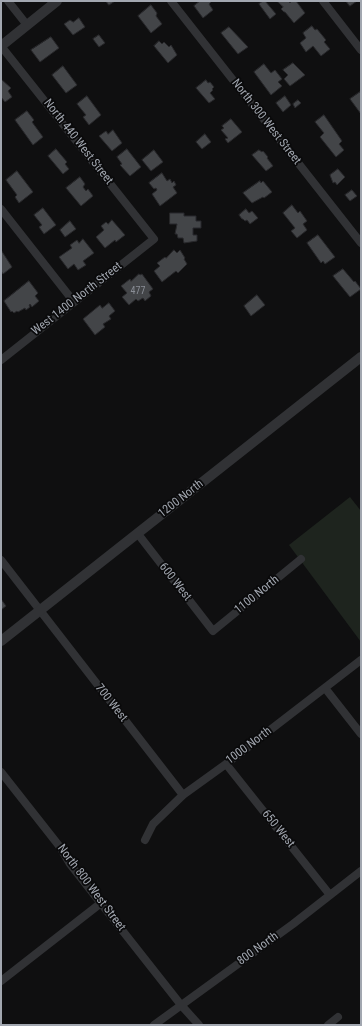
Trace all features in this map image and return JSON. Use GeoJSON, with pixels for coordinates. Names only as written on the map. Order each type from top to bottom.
{"type":"FeatureCollection","features":[{"type":"Feature","properties":{"kind":"street"},"geometry":{"type":"LineString","coordinates":[[8,1],[27,24]]}},
{"type":"Feature","properties":{"kind":"street"},"geometry":{"type":"LineString","coordinates":[[1,46],[57,1]]}},
{"type":"Feature","properties":{"kind":"street","name":"North 300 West Street"},"geometry":{"type":"LineString","coordinates":[[171,1],[361,243]]}},
{"type":"Feature","properties":{"kind":"street"},"geometry":{"type":"LineString","coordinates":[[323,1],[361,50]]}},
{"type":"Feature","properties":{"kind":"street","name":"North 440 West Street"},"geometry":{"type":"LineString","coordinates":[[1,46],[154,239]]}},
{"type":"Feature","properties":{"kind":"street"},"geometry":{"type":"LineString","coordinates":[[1,209],[74,302]]}},
{"type":"Feature","properties":{"kind":"street","name":"West 1400 North Street"},"geometry":{"type":"LineString","coordinates":[[1,360],[154,239]]}},
{"type":"Feature","properties":{"kind":"street","name":"1200 North"},"geometry":{"type":"LineString","coordinates":[[1,641],[361,357]]}},
{"type":"Feature","properties":{"kind":"street","name":"600 West"},"geometry":{"type":"LineString","coordinates":[[138,534],[213,631]]}},
{"type":"Feature","properties":{"kind":"street","name":"1100 North"},"geometry":{"type":"LineString","coordinates":[[213,631],[301,559]]}},
{"type":"Feature","properties":{"kind":"street","name":"700 West"},"geometry":{"type":"LineString","coordinates":[[1,560],[183,795]]}},
{"type":"Feature","properties":{"kind":"street","name":"1000 North"},"geometry":{"type":"LineString","coordinates":[[145,840],[153,824],[183,795],[226,764],[361,660]]}},
{"type":"Feature","properties":{"kind":"street"},"geometry":{"type":"LineString","coordinates":[[325,688],[361,734]]}},
{"type":"Feature","properties":{"kind":"street","name":"650 West"},"geometry":{"type":"LineString","coordinates":[[226,764],[330,895]]}},
{"type":"Feature","properties":{"kind":"street","name":"North 800 West Street"},"geometry":{"type":"LineString","coordinates":[[1,772],[60,847],[70,864],[181,1005],[199,1025]]}},
{"type":"Feature","properties":{"kind":"street","name":"800 North"},"geometry":{"type":"LineString","coordinates":[[154,1025],[293,924],[361,871]]}},
{"type":"Feature","properties":{"kind":"street"},"geometry":{"type":"LineString","coordinates":[[1,981],[101,903]]}},
{"type":"Feature","properties":{"kind":"street"},"geometry":{"type":"LineString","coordinates":[[328,1025],[338,1017]]}},
{"type":"Feature","properties":{"kind":"shaded area"},"geometry":{"type":"Polygon","coordinates":[[[350,497],[361,511],[361,642],[289,545],[350,497]]]}},
{"type":"Feature","properties":{"kind":"building"},"geometry":{"type":"Polygon","coordinates":[[[106,1],[115,1],[109,5],[106,1]]]}},
{"type":"Feature","properties":{"kind":"building"},"geometry":{"type":"Polygon","coordinates":[[[200,1],[210,1],[211,2],[209,4],[213,10],[203,18],[194,6],[200,1]]]}},
{"type":"Feature","properties":{"kind":"building"},"geometry":{"type":"Polygon","coordinates":[[[265,1],[276,14],[270,19],[259,4],[265,1]]]}},
{"type":"Feature","properties":{"kind":"building"},"geometry":{"type":"Polygon","coordinates":[[[277,1],[288,1],[290,3],[292,1],[296,1],[305,13],[294,23],[281,9],[283,7],[277,1]]]}},
{"type":"Feature","properties":{"kind":"building"},"geometry":{"type":"Polygon","coordinates":[[[346,1],[357,1],[350,6],[346,1]]]}},
{"type":"Feature","properties":{"kind":"building"},"geometry":{"type":"Polygon","coordinates":[[[151,5],[162,24],[151,33],[138,16],[151,5]]]}},
{"type":"Feature","properties":{"kind":"building"},"geometry":{"type":"Polygon","coordinates":[[[79,18],[85,27],[73,35],[64,24],[70,20],[73,22],[79,18]]]}},
{"type":"Feature","properties":{"kind":"building"},"geometry":{"type":"Polygon","coordinates":[[[312,26],[315,30],[317,29],[326,40],[324,42],[330,49],[321,56],[313,46],[306,52],[300,43],[306,38],[303,33],[312,26]]]}},
{"type":"Feature","properties":{"kind":"building"},"geometry":{"type":"Polygon","coordinates":[[[229,27],[248,47],[238,54],[221,33],[229,27]]]}},
{"type":"Feature","properties":{"kind":"building"},"geometry":{"type":"Polygon","coordinates":[[[99,35],[105,43],[99,47],[93,39],[99,35]]]}},
{"type":"Feature","properties":{"kind":"building"},"geometry":{"type":"Polygon","coordinates":[[[51,37],[59,48],[40,62],[31,50],[51,37]]]}},
{"type":"Feature","properties":{"kind":"building"},"geometry":{"type":"Polygon","coordinates":[[[159,41],[162,44],[164,42],[169,47],[171,45],[177,55],[168,63],[154,46],[159,41]]]}},
{"type":"Feature","properties":{"kind":"building"},"geometry":{"type":"Polygon","coordinates":[[[293,63],[305,75],[290,86],[284,79],[288,75],[283,70],[293,63]]]}},
{"type":"Feature","properties":{"kind":"building"},"geometry":{"type":"Polygon","coordinates":[[[264,64],[271,73],[275,70],[282,79],[278,82],[282,86],[271,95],[254,72],[264,64]]]}},
{"type":"Feature","properties":{"kind":"building"},"geometry":{"type":"Polygon","coordinates":[[[63,66],[77,85],[66,93],[52,75],[63,66]]]}},
{"type":"Feature","properties":{"kind":"building"},"geometry":{"type":"Polygon","coordinates":[[[1,79],[11,88],[8,91],[12,97],[5,102],[1,97],[1,79]]]}},
{"type":"Feature","properties":{"kind":"building"},"geometry":{"type":"Polygon","coordinates":[[[206,80],[214,87],[210,93],[215,99],[209,103],[196,88],[206,80]]]}},
{"type":"Feature","properties":{"kind":"building"},"geometry":{"type":"Polygon","coordinates":[[[360,92],[361,94],[361,114],[350,99],[360,92]]]}},
{"type":"Feature","properties":{"kind":"building"},"geometry":{"type":"Polygon","coordinates":[[[87,96],[101,115],[89,125],[83,117],[86,115],[77,104],[87,96]]]}},
{"type":"Feature","properties":{"kind":"building"},"geometry":{"type":"Polygon","coordinates":[[[285,96],[291,105],[283,112],[276,103],[285,96]]]}},
{"type":"Feature","properties":{"kind":"building"},"geometry":{"type":"Polygon","coordinates":[[[298,100],[301,103],[295,108],[293,104],[298,100]]]}},
{"type":"Feature","properties":{"kind":"building"},"geometry":{"type":"Polygon","coordinates":[[[27,111],[34,120],[32,122],[43,137],[33,145],[15,120],[27,111]]]}},
{"type":"Feature","properties":{"kind":"building"},"geometry":{"type":"Polygon","coordinates":[[[324,115],[342,141],[339,144],[344,150],[336,157],[320,137],[324,133],[315,122],[324,115]]]}},
{"type":"Feature","properties":{"kind":"building"},"geometry":{"type":"Polygon","coordinates":[[[231,119],[242,132],[228,143],[225,139],[228,138],[221,130],[224,128],[222,126],[231,119]]]}},
{"type":"Feature","properties":{"kind":"building"},"geometry":{"type":"Polygon","coordinates":[[[113,130],[122,143],[112,151],[99,136],[106,131],[108,134],[113,130]]]}},
{"type":"Feature","properties":{"kind":"building"},"geometry":{"type":"Polygon","coordinates":[[[205,134],[211,142],[202,149],[196,142],[205,134]]]}},
{"type":"Feature","properties":{"kind":"building"},"geometry":{"type":"Polygon","coordinates":[[[56,149],[67,162],[65,164],[69,169],[63,174],[48,156],[56,149]]]}},
{"type":"Feature","properties":{"kind":"building"},"geometry":{"type":"Polygon","coordinates":[[[127,149],[141,167],[130,176],[120,165],[122,164],[117,157],[127,149]]]}},
{"type":"Feature","properties":{"kind":"building"},"geometry":{"type":"Polygon","coordinates":[[[154,150],[163,162],[151,171],[142,160],[154,150]]]}},
{"type":"Feature","properties":{"kind":"building"},"geometry":{"type":"Polygon","coordinates":[[[259,150],[262,152],[263,151],[273,166],[266,171],[252,155],[259,150]]]}},
{"type":"Feature","properties":{"kind":"building"},"geometry":{"type":"Polygon","coordinates":[[[338,169],[345,177],[337,185],[335,182],[333,183],[330,175],[338,169]]]}},
{"type":"Feature","properties":{"kind":"building"},"geometry":{"type":"Polygon","coordinates":[[[17,171],[33,192],[19,203],[15,197],[17,195],[6,180],[17,171]]]}},
{"type":"Feature","properties":{"kind":"building"},"geometry":{"type":"Polygon","coordinates":[[[162,173],[167,181],[170,179],[172,183],[174,181],[176,185],[173,187],[177,193],[160,206],[152,194],[157,190],[156,188],[154,189],[149,183],[162,173]]]}},
{"type":"Feature","properties":{"kind":"building"},"geometry":{"type":"Polygon","coordinates":[[[80,177],[85,184],[83,187],[86,191],[88,189],[93,196],[81,206],[66,188],[80,177]]]}},
{"type":"Feature","properties":{"kind":"building"},"geometry":{"type":"Polygon","coordinates":[[[260,181],[261,183],[263,181],[272,192],[264,198],[263,197],[252,203],[243,193],[260,181]]]}},
{"type":"Feature","properties":{"kind":"building"},"geometry":{"type":"Polygon","coordinates":[[[352,190],[357,196],[350,201],[345,195],[352,190]]]}},
{"type":"Feature","properties":{"kind":"building"},"geometry":{"type":"Polygon","coordinates":[[[292,205],[298,213],[300,211],[307,221],[303,224],[307,230],[297,238],[291,231],[295,228],[283,213],[292,205]]]}},
{"type":"Feature","properties":{"kind":"building"},"geometry":{"type":"Polygon","coordinates":[[[43,208],[56,225],[44,234],[39,227],[42,225],[34,215],[43,208]]]}},
{"type":"Feature","properties":{"kind":"building"},"geometry":{"type":"Polygon","coordinates":[[[246,209],[249,213],[252,211],[258,218],[250,224],[239,215],[246,209]]]}},
{"type":"Feature","properties":{"kind":"building"},"geometry":{"type":"Polygon","coordinates":[[[170,213],[184,213],[184,216],[196,216],[196,221],[201,221],[201,228],[193,228],[193,235],[197,235],[197,241],[184,243],[183,238],[178,238],[177,234],[175,234],[177,224],[170,224],[170,213]]]}},
{"type":"Feature","properties":{"kind":"building"},"geometry":{"type":"Polygon","coordinates":[[[112,220],[125,235],[116,242],[115,240],[105,248],[96,237],[104,230],[101,226],[106,222],[108,224],[112,220]]]}},
{"type":"Feature","properties":{"kind":"building"},"geometry":{"type":"Polygon","coordinates":[[[70,221],[76,229],[65,237],[60,230],[70,221]]]}},
{"type":"Feature","properties":{"kind":"building"},"geometry":{"type":"Polygon","coordinates":[[[318,235],[335,257],[325,264],[323,261],[321,263],[307,243],[318,235]]]}},
{"type":"Feature","properties":{"kind":"building"},"geometry":{"type":"Polygon","coordinates":[[[83,239],[94,253],[83,261],[86,265],[78,270],[74,264],[68,269],[59,257],[72,248],[70,245],[77,240],[79,243],[83,239]]]}},
{"type":"Feature","properties":{"kind":"building"},"geometry":{"type":"Polygon","coordinates":[[[1,250],[12,267],[3,274],[1,271],[1,250]]]}},
{"type":"Feature","properties":{"kind":"building"},"geometry":{"type":"Polygon","coordinates":[[[174,250],[177,253],[180,250],[187,264],[178,273],[176,271],[162,282],[154,271],[160,266],[157,263],[165,257],[166,258],[174,250]]]}},
{"type":"Feature","properties":{"kind":"building"},"geometry":{"type":"Polygon","coordinates":[[[343,269],[361,289],[350,297],[333,276],[343,269]]]}},
{"type":"Feature","properties":{"kind":"building"},"geometry":{"type":"Polygon","coordinates":[[[139,274],[142,274],[153,289],[149,292],[151,296],[145,301],[143,298],[138,301],[136,299],[129,305],[122,297],[127,293],[121,286],[130,279],[131,281],[139,274]]]}},
{"type":"Feature","properties":{"kind":"building"},"geometry":{"type":"Polygon","coordinates":[[[29,281],[38,293],[35,296],[39,301],[32,307],[30,304],[30,307],[26,310],[25,308],[18,312],[11,312],[4,301],[29,281]]]}},
{"type":"Feature","properties":{"kind":"building"},"geometry":{"type":"Polygon","coordinates":[[[257,295],[265,305],[251,316],[244,306],[257,295]]]}},
{"type":"Feature","properties":{"kind":"building"},"geometry":{"type":"Polygon","coordinates":[[[109,303],[115,311],[109,316],[111,319],[103,324],[105,327],[95,335],[83,319],[100,305],[102,308],[109,303]]]}},
{"type":"Feature","properties":{"kind":"building"},"geometry":{"type":"Polygon","coordinates":[[[1,599],[6,606],[1,610],[1,599]]]}}]}
